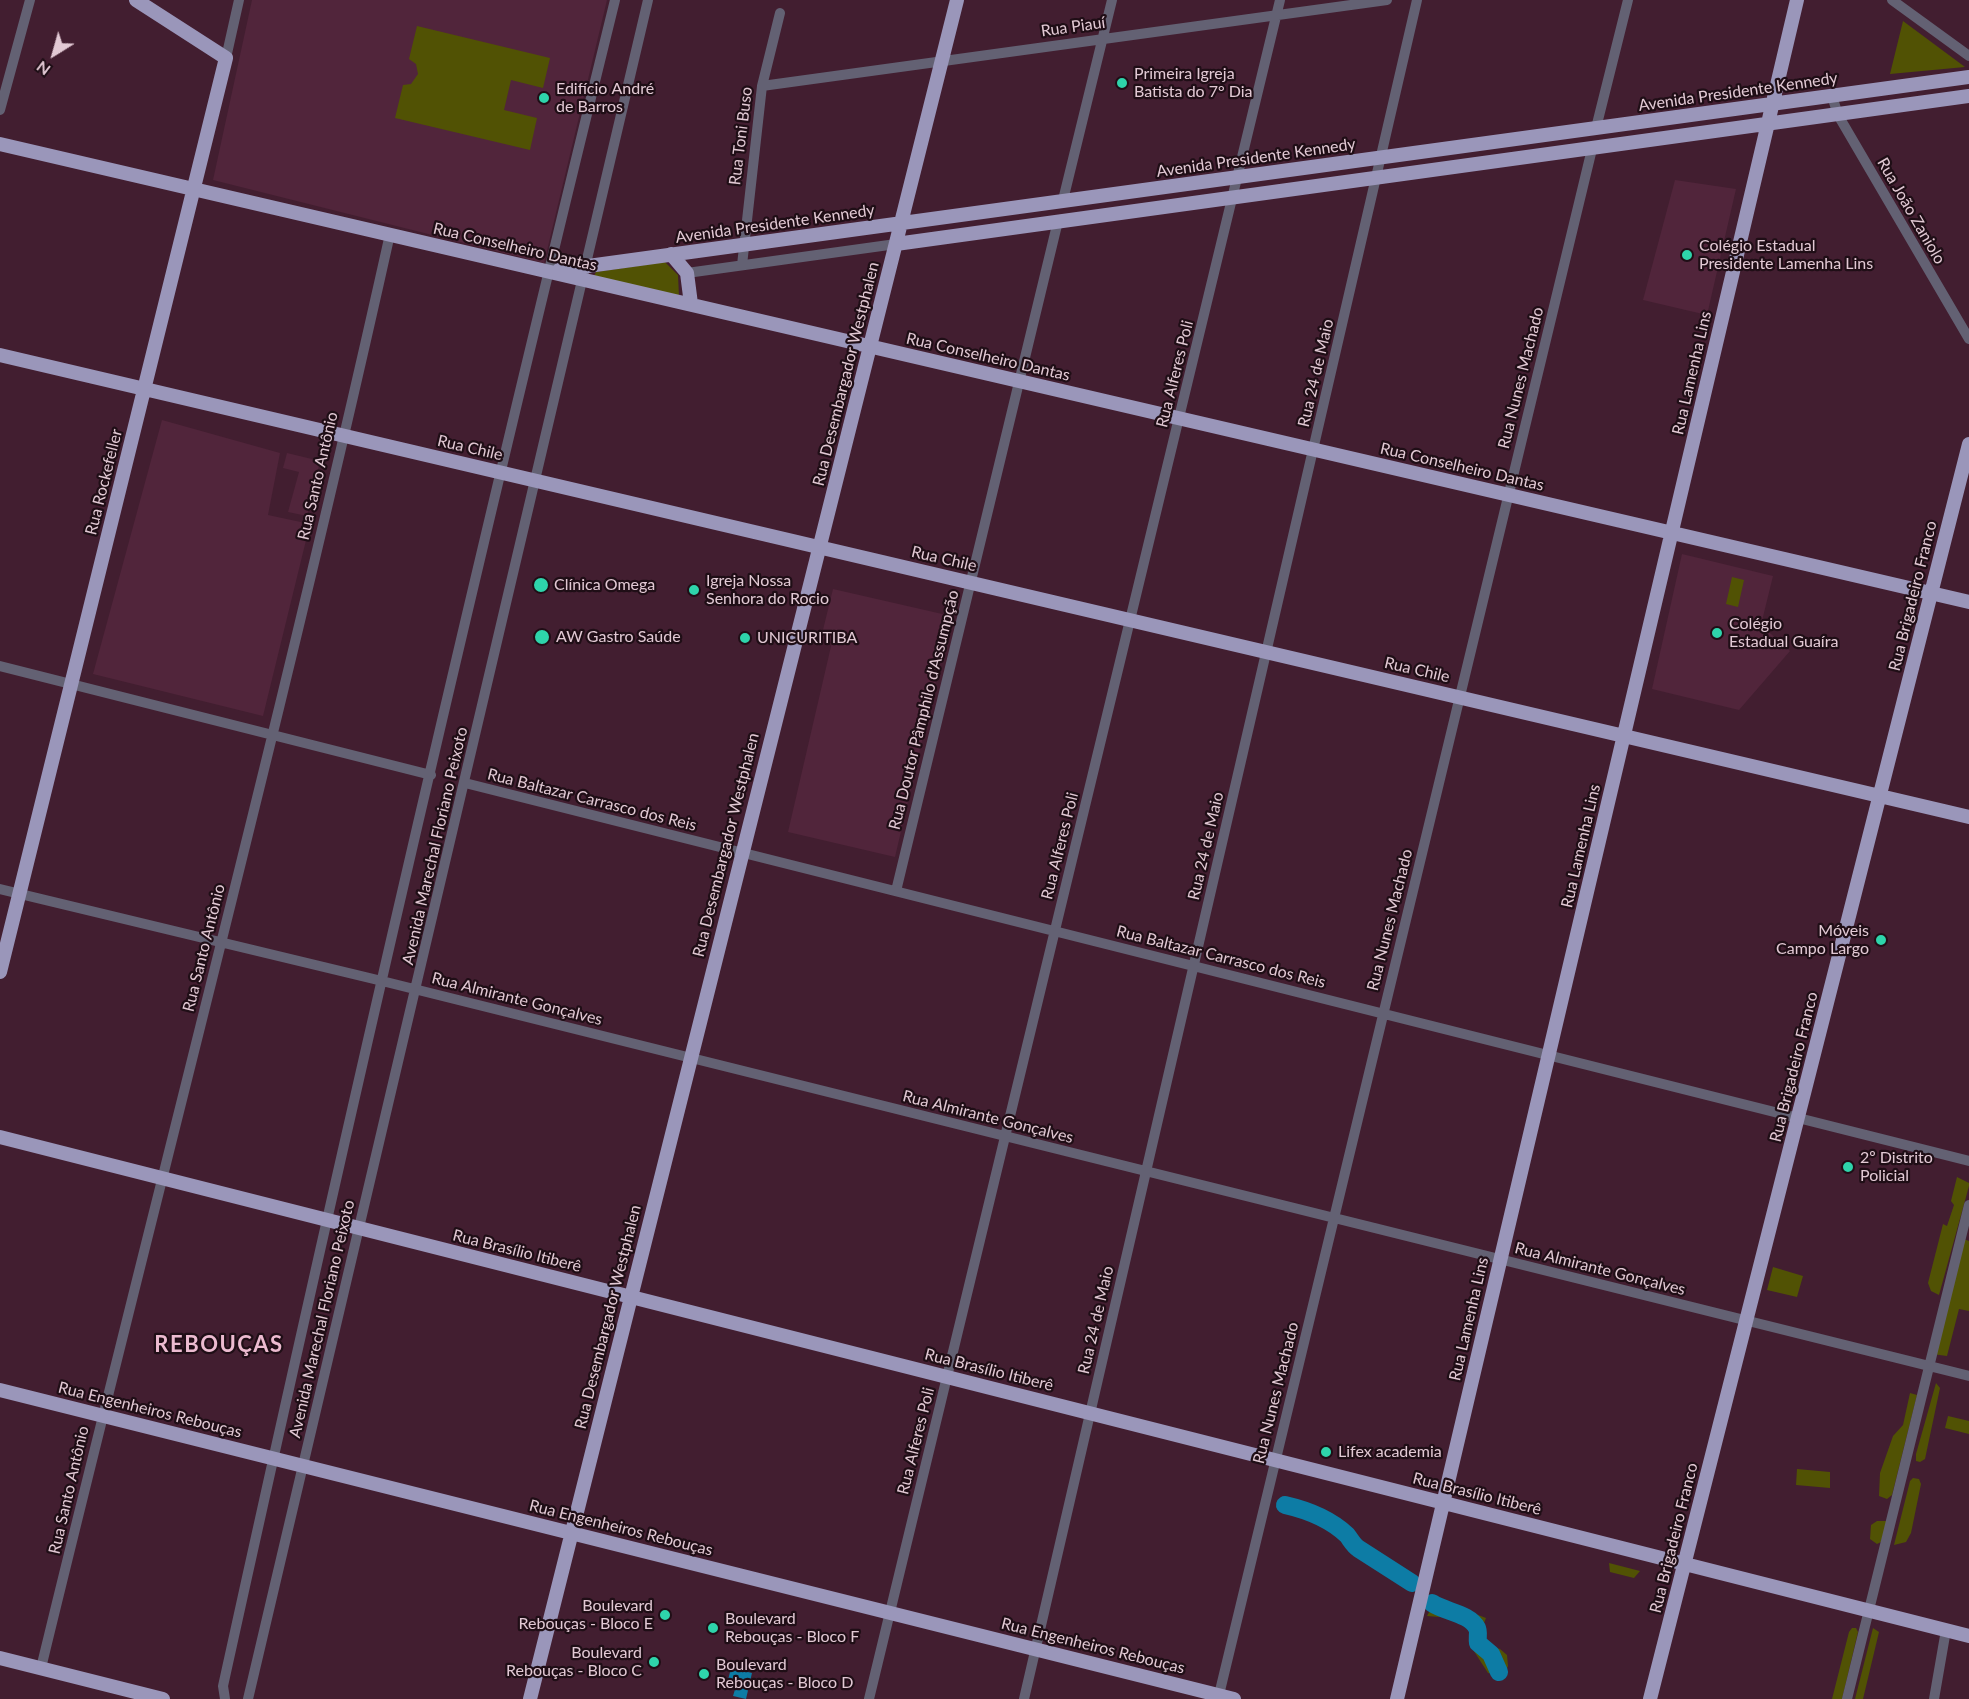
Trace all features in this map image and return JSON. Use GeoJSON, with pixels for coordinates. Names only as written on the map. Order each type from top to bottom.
{"type":"FeatureCollection","features":[{"type":"Feature","properties":{"kind":"main road"},"geometry":{"type":"LineString","coordinates":[[136,0],[226,58]]}},
{"type":"Feature","properties":{"kind":"main road","name":"Rua Desembargador Westphalen"},"geometry":{"type":"LineString","coordinates":[[530,1699],[957,0]]}},
{"type":"Feature","properties":{"kind":"main road","name":"Rua Lamenha Lins"},"geometry":{"type":"LineString","coordinates":[[1397,1699],[1797,0]]}},
{"type":"Feature","properties":{"kind":"main road","name":"Rua Rockefeller"},"geometry":{"type":"LineString","coordinates":[[0,972],[226,58]]}},
{"type":"Feature","properties":{"kind":"main road","name":"Avenida Presidente Kennedy"},"geometry":{"type":"LineString","coordinates":[[585,273],[671,254],[1969,77]]}},
{"type":"Feature","properties":{"kind":"main road"},"geometry":{"type":"LineString","coordinates":[[896,244],[1969,96]]}},
{"type":"Feature","properties":{"kind":"main road","name":"Rua Conselheiro Dantas"},"geometry":{"type":"LineString","coordinates":[[0,144],[548,271],[585,273],[691,304],[1969,602]]}},
{"type":"Feature","properties":{"kind":"main road"},"geometry":{"type":"LineString","coordinates":[[1445,169],[1453,148]]}},
{"type":"Feature","properties":{"kind":"main road"},"geometry":{"type":"LineString","coordinates":[[1158,188],[1159,208]]}},
{"type":"Feature","properties":{"kind":"main road"},"geometry":{"type":"LineString","coordinates":[[1005,209],[1008,228]]}},
{"type":"Feature","properties":{"kind":"main road"},"geometry":{"type":"LineString","coordinates":[[671,254],[687,273],[691,304]]}},
{"type":"Feature","properties":{"kind":"main road","name":"Rua Chile"},"geometry":{"type":"LineString","coordinates":[[0,355],[1969,817]]}},
{"type":"Feature","properties":{"kind":"main road","name":"Rua Brigadeiro Franco"},"geometry":{"type":"LineString","coordinates":[[1650,1699],[1969,444]]}},
{"type":"Feature","properties":{"kind":"main road","name":"Rua Brasílio Itiberê"},"geometry":{"type":"LineString","coordinates":[[0,1137],[1969,1636]]}},
{"type":"Feature","properties":{"kind":"main road","name":"Rua Engenheiros Rebouças"},"geometry":{"type":"LineString","coordinates":[[0,1390],[1035,1649],[1218,1697],[1234,1699]]}},
{"type":"Feature","properties":{"kind":"main road"},"geometry":{"type":"LineString","coordinates":[[0,1658],[164,1699]]}},
{"type":"Feature","properties":{"kind":"street"},"geometry":{"type":"LineString","coordinates":[[0,110],[30,0]]}},
{"type":"Feature","properties":{"kind":"street","name":"Rua Rockefeller"},"geometry":{"type":"LineString","coordinates":[[226,58],[239,0]]}},
{"type":"Feature","properties":{"kind":"street","name":"Avenida Marechal Floriano Peixoto"},"geometry":{"type":"LineString","coordinates":[[225,1699],[223,1686],[382,981],[500,472],[615,0]]}},
{"type":"Feature","properties":{"kind":"street","name":"Avenida Marechal Floriano Peixoto"},"geometry":{"type":"LineString","coordinates":[[248,1699],[417,990],[648,0]]}},
{"type":"Feature","properties":{"kind":"street"},"geometry":{"type":"LineString","coordinates":[[1064,200],[1112,0]]}},
{"type":"Feature","properties":{"kind":"street","name":"Rua Alferes Poli"},"geometry":{"type":"LineString","coordinates":[[869,1699],[1280,0]]}},
{"type":"Feature","properties":{"kind":"street","name":"Rua Piauí"},"geometry":{"type":"LineString","coordinates":[[762,86],[1387,0]]}},
{"type":"Feature","properties":{"kind":"street","name":"Rua 24 de Maio"},"geometry":{"type":"LineString","coordinates":[[1024,1699],[1417,0]]}},
{"type":"Feature","properties":{"kind":"street"},"geometry":{"type":"LineString","coordinates":[[1596,129],[1628,0]]}},
{"type":"Feature","properties":{"kind":"street"},"geometry":{"type":"LineString","coordinates":[[1892,0],[1969,56]]}},
{"type":"Feature","properties":{"kind":"street","name":"Rua Toni Buso"},"geometry":{"type":"LineString","coordinates":[[742,265],[762,86],[780,13]]}},
{"type":"Feature","properties":{"kind":"street","name":"Rua João Zaniolo"},"geometry":{"type":"LineString","coordinates":[[1832,96],[1838,115],[1969,339]]}},
{"type":"Feature","properties":{"kind":"street","name":"Rua Nunes Machado"},"geometry":{"type":"LineString","coordinates":[[1218,1697],[1592,148]]}},
{"type":"Feature","properties":{"kind":"street","name":"Rua Doutor Pâmphilo d'Assumpção"},"geometry":{"type":"LineString","coordinates":[[896,891],[1059,221]]}},
{"type":"Feature","properties":{"kind":"street","name":"Rua Santo Antônio"},"geometry":{"type":"LineString","coordinates":[[41,1668],[102,1415],[164,1179],[344,436],[390,234]]}},
{"type":"Feature","properties":{"kind":"street"},"geometry":{"type":"LineString","coordinates":[[687,273],[896,244]]}},
{"type":"Feature","properties":{"kind":"street"},"geometry":{"type":"LineString","coordinates":[[0,666],[431,774]]}},
{"type":"Feature","properties":{"kind":"street","name":"Rua Baltazar Carrasco dos Reis"},"geometry":{"type":"LineString","coordinates":[[465,783],[1969,1161]]}},
{"type":"Feature","properties":{"kind":"street","name":"Rua Almirante Gonçalves"},"geometry":{"type":"LineString","coordinates":[[0,889],[382,981],[1969,1376]]}},
{"type":"Feature","properties":{"kind":"street"},"geometry":{"type":"LineString","coordinates":[[1847,1699],[1969,1204]]}},
{"type":"Feature","properties":{"kind":"street"},"geometry":{"type":"LineString","coordinates":[[1934,1699],[1946,1630]]}},
{"type":"Feature","properties":{"kind":"shaded area"},"geometry":{"type":"Polygon","coordinates":[[[252,0],[607,0],[544,263],[213,180],[252,0]]]}},
{"type":"Feature","properties":{"kind":"shaded area"},"geometry":{"type":"Polygon","coordinates":[[[1903,21],[1965,67],[1890,74],[1903,21]]]}},
{"type":"Feature","properties":{"kind":"shaded area"},"geometry":{"type":"Polygon","coordinates":[[[417,26],[550,58],[543,88],[511,80],[504,110],[537,118],[530,150],[395,118],[403,85],[411,84],[418,74],[416,64],[409,59],[417,26]]]}},
{"type":"Feature","properties":{"kind":"shaded area","name":"Colégio Estadual Presidente Lamenha Lins"},"geometry":{"type":"Polygon","coordinates":[[[1675,180],[1736,189],[1707,315],[1643,300],[1675,180]]]}},
{"type":"Feature","properties":{"kind":"shaded area"},"geometry":{"type":"Polygon","coordinates":[[[665,262],[678,275],[679,296],[594,276],[596,272],[665,262]]]}},
{"type":"Feature","properties":{"kind":"shaded area"},"geometry":{"type":"Polygon","coordinates":[[[162,420],[280,453],[268,515],[310,524],[263,716],[93,674],[162,420]]]}},
{"type":"Feature","properties":{"kind":"shaded area"},"geometry":{"type":"Polygon","coordinates":[[[287,453],[320,461],[307,516],[288,512],[299,472],[283,468],[287,453]]]}},
{"type":"Feature","properties":{"kind":"shaded area","name":"Colégio Estadual Guaíra"},"geometry":{"type":"Polygon","coordinates":[[[1682,554],[1773,576],[1761,625],[1790,651],[1739,710],[1652,689],[1682,554]]]}},
{"type":"Feature","properties":{"kind":"shaded area"},"geometry":{"type":"Polygon","coordinates":[[[1732,577],[1744,580],[1738,607],[1726,604],[1732,577]]]}},
{"type":"Feature","properties":{"kind":"shaded area"},"geometry":{"type":"Polygon","coordinates":[[[833,589],[951,616],[895,857],[788,832],[832,642],[821,638],[833,589]]]}},
{"type":"Feature","properties":{"kind":"shaded area"},"geometry":{"type":"Polygon","coordinates":[[[1957,1177],[1969,1183],[1969,1186],[1939,1295],[1931,1291],[1928,1283],[1943,1224],[1947,1226],[1954,1205],[1951,1201],[1957,1177]]]}},
{"type":"Feature","properties":{"kind":"shaded area"},"geometry":{"type":"Polygon","coordinates":[[[1961,1238],[1969,1241],[1969,1311],[1959,1309],[1947,1356],[1932,1354],[1961,1238]]]}},
{"type":"Feature","properties":{"kind":"shaded area"},"geometry":{"type":"Polygon","coordinates":[[[1773,1267],[1803,1276],[1797,1297],[1767,1290],[1773,1267]]]}},
{"type":"Feature","properties":{"kind":"shaded area"},"geometry":{"type":"Polygon","coordinates":[[[1936,1383],[1940,1388],[1925,1459],[1920,1462],[1916,1461],[1916,1454],[1936,1383]]]}},
{"type":"Feature","properties":{"kind":"shaded area"},"geometry":{"type":"Polygon","coordinates":[[[1910,1393],[1917,1395],[1892,1495],[1887,1499],[1879,1496],[1880,1473],[1893,1436],[1903,1425],[1910,1393]]]}},
{"type":"Feature","properties":{"kind":"shaded area"},"geometry":{"type":"Polygon","coordinates":[[[1948,1416],[1969,1421],[1969,1434],[1945,1428],[1948,1416]]]}},
{"type":"Feature","properties":{"kind":"shaded area"},"geometry":{"type":"Polygon","coordinates":[[[1797,1469],[1830,1472],[1830,1488],[1796,1485],[1797,1469]]]}},
{"type":"Feature","properties":{"kind":"shaded area"},"geometry":{"type":"Polygon","coordinates":[[[1913,1478],[1919,1479],[1921,1484],[1911,1533],[1906,1542],[1894,1545],[1910,1481],[1913,1478]]]}},
{"type":"Feature","properties":{"kind":"shaded area"},"geometry":{"type":"Polygon","coordinates":[[[1877,1521],[1887,1521],[1881,1542],[1877,1544],[1870,1539],[1871,1525],[1877,1521]]]}},
{"type":"Feature","properties":{"kind":"shaded area"},"geometry":{"type":"Polygon","coordinates":[[[1609,1563],[1640,1571],[1634,1578],[1610,1572],[1609,1563]]]}},
{"type":"Feature","properties":{"kind":"shaded area"},"geometry":{"type":"Polygon","coordinates":[[[1436,1599],[1486,1618],[1482,1628],[1489,1646],[1500,1649],[1507,1655],[1508,1666],[1504,1676],[1488,1673],[1470,1645],[1471,1628],[1445,1613],[1439,1617],[1427,1616],[1436,1599]]]}},
{"type":"Feature","properties":{"kind":"shaded area"},"geometry":{"type":"Polygon","coordinates":[[[1852,1628],[1856,1628],[1858,1632],[1842,1699],[1832,1699],[1849,1632],[1852,1628]]]}},
{"type":"Feature","properties":{"kind":"shaded area"},"geometry":{"type":"Polygon","coordinates":[[[1873,1628],[1879,1632],[1863,1699],[1855,1699],[1873,1628]]]}},
{"type":"Feature","properties":{"kind":"water"},"geometry":{"type":"Polygon","coordinates":[[[731,1668],[752,1673],[746,1699],[733,1696],[737,1683],[728,1680],[731,1668]]]}},
{"type":"Feature","properties":{"kind":"waterway"},"geometry":{"type":"LineString","coordinates":[[1285,1505],[1310,1512],[1333,1524],[1357,1547],[1412,1583]]}},
{"type":"Feature","properties":{"kind":"waterway"},"geometry":{"type":"LineString","coordinates":[[1432,1603],[1463,1616],[1473,1623],[1478,1630],[1478,1643],[1491,1654],[1499,1672]]}},
{"type":"Feature","properties":{"kind":"place","name":"Primeira Igreja Batista do 7° Dia"},"geometry":{"type":"Point","coordinates":[1122,83]}},
{"type":"Feature","properties":{"kind":"place","name":"Edifício André de Barros"},"geometry":{"type":"Point","coordinates":[544,98]}},
{"type":"Feature","properties":{"kind":"place","name":"Colégio Estadual Presidente Lamenha Lins"},"geometry":{"type":"Point","coordinates":[1687,255]}},
{"type":"Feature","properties":{"kind":"place","name":"Clínica Omega"},"geometry":{"type":"Point","coordinates":[541,585]}},
{"type":"Feature","properties":{"kind":"place","name":"Igreja Nossa Senhora do Rocio"},"geometry":{"type":"Point","coordinates":[694,590]}},
{"type":"Feature","properties":{"kind":"place","name":"Colégio Estadual Guaíra"},"geometry":{"type":"Point","coordinates":[1717,633]}},
{"type":"Feature","properties":{"kind":"place","name":"AW Gastro Saúde"},"geometry":{"type":"Point","coordinates":[542,637]}},
{"type":"Feature","properties":{"kind":"place","name":"UNICURITIBA"},"geometry":{"type":"Point","coordinates":[745,638]}},
{"type":"Feature","properties":{"kind":"place","name":"Móveis Campo Largo"},"geometry":{"type":"Point","coordinates":[1881,940]}},
{"type":"Feature","properties":{"kind":"place","name":"2º Distrito Policial"},"geometry":{"type":"Point","coordinates":[1848,1167]}},
{"type":"Feature","properties":{"kind":"place","name":"Lifex academia"},"geometry":{"type":"Point","coordinates":[1326,1452]}},
{"type":"Feature","properties":{"kind":"place","name":"Boulevard Rebouças - Bloco E"},"geometry":{"type":"Point","coordinates":[665,1615]}},
{"type":"Feature","properties":{"kind":"place","name":"Boulevard Rebouças - Bloco F"},"geometry":{"type":"Point","coordinates":[713,1628]}},
{"type":"Feature","properties":{"kind":"place","name":"Boulevard Rebouças - Bloco C"},"geometry":{"type":"Point","coordinates":[654,1662]}},
{"type":"Feature","properties":{"kind":"place","name":"Boulevard Rebouças - Bloco D"},"geometry":{"type":"Point","coordinates":[704,1674]}},
{"type":"Feature","properties":{"kind":"district","name":"REBOUÇAS"},"geometry":{"type":"Point","coordinates":[219,1345]}}]}
